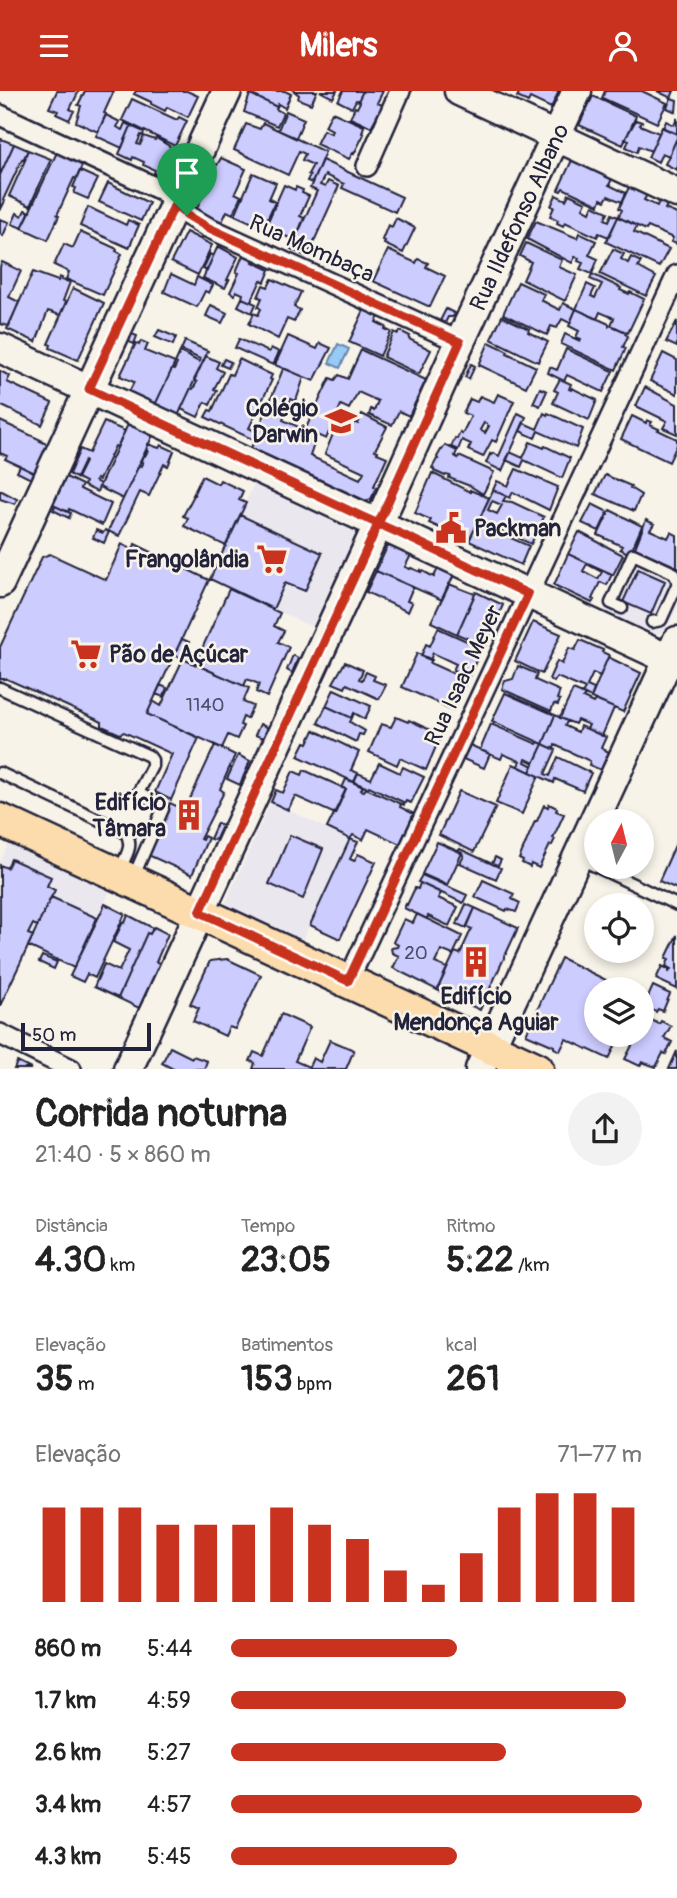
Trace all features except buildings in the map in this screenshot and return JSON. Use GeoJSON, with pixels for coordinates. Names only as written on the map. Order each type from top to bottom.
{"type":"FeatureCollection","features":[{"type":"Feature","properties":{"kind":"main road"},"geometry":{"type":"LineString","coordinates":[[0,820],[348,981],[485,1058],[537,1069]]}},
{"type":"Feature","properties":{"kind":"street"},"geometry":{"type":"LineString","coordinates":[[0,583],[227,91]]}},
{"type":"Feature","properties":{"kind":"street"},"geometry":{"type":"LineString","coordinates":[[367,166],[400,91]]}},
{"type":"Feature","properties":{"kind":"street"},"geometry":{"type":"LineString","coordinates":[[459,91],[677,193]]}},
{"type":"Feature","properties":{"kind":"street","name":"Rua Ildefonso Albano"},"geometry":{"type":"LineString","coordinates":[[128,1069],[577,91]]}},
{"type":"Feature","properties":{"kind":"street","name":"Rua Mombaça"},"geometry":{"type":"LineString","coordinates":[[0,115],[163,191],[187,215],[207,227],[460,342]]}},
{"type":"Feature","properties":{"kind":"street","name":"Rua Isaac Meyer"},"geometry":{"type":"LineString","coordinates":[[348,981],[677,275]]}},
{"type":"Feature","properties":{"kind":"street"},"geometry":{"type":"LineString","coordinates":[[0,348],[528,594],[674,655],[485,1058]]}},
{"type":"Feature","properties":{"kind":"street"},"geometry":{"type":"LineString","coordinates":[[0,1034],[71,1069]]}},
{"type":"Feature","properties":{"kind":"lane"},"geometry":{"type":"LineString","coordinates":[[622,608],[611,603],[633,554],[674,573],[677,580]]}},
{"type":"Feature","properties":{"kind":"lane"},"geometry":{"type":"LineString","coordinates":[[652,622],[661,620],[677,585]]}},
{"type":"Feature","properties":{"kind":"lane"},"geometry":{"type":"LineString","coordinates":[[0,688],[152,759],[152,766],[138,793],[163,809],[125,877]]}},
{"type":"Feature","properties":{"kind":"lane"},"geometry":{"type":"LineString","coordinates":[[0,773],[125,832],[130,842],[125,877]]}},
{"type":"Feature","properties":{"kind":"lane"},"geometry":{"type":"LineString","coordinates":[[578,858],[677,905]]}},
{"type":"Feature","properties":{"kind":"shaded area"},"geometry":{"type":"Polygon","coordinates":[[[255,482],[353,527],[356,533],[312,627],[210,579],[255,482]]]}},
{"type":"Feature","properties":{"kind":"shaded area"},"geometry":{"type":"Polygon","coordinates":[[[632,550],[677,570],[677,607],[666,630],[653,636],[603,612],[632,550]]]}},
{"type":"Feature","properties":{"kind":"shaded area"},"geometry":{"type":"Polygon","coordinates":[[[271,802],[350,839],[302,941],[224,906],[271,802]]]}},
{"type":"Feature","properties":{"kind":"shaded area"},"geometry":{"type":"Polygon","coordinates":[[[9,843],[110,891],[74,968],[28,946],[0,1006],[0,862],[9,843]]]}},
{"type":"Feature","properties":{"kind":"water"},"geometry":{"type":"Polygon","coordinates":[[[338,344],[349,349],[340,368],[329,363],[338,344]]]}},
{"type":"Feature","properties":{"kind":"place","name":"Colégio Darwin"},"geometry":{"type":"Point","coordinates":[341,421]}},
{"type":"Feature","properties":{"kind":"place","name":"Packman"},"geometry":{"type":"Point","coordinates":[451,528]}},
{"type":"Feature","properties":{"kind":"place","name":"Frangolândia"},"geometry":{"type":"Point","coordinates":[272,559]}},
{"type":"Feature","properties":{"kind":"place","name":"Pão de Açúcar"},"geometry":{"type":"Point","coordinates":[86,654]}},
{"type":"Feature","properties":{"kind":"place","name":"Edifício Tâmara"},"geometry":{"type":"Point","coordinates":[189,815]}},
{"type":"Feature","properties":{"kind":"place","name":"Edifício Mendonça Aguiar"},"geometry":{"type":"Point","coordinates":[476,962]}},
{"type":"Feature","properties":{"kind":"route"},"geometry":{"type":"LineString","coordinates":[[187,215],[175,204],[89,389],[378,524],[399,533],[528,594],[348,981],[200,912],[371,540],[378,524],[460,342],[207,227],[187,215]]}}]}
